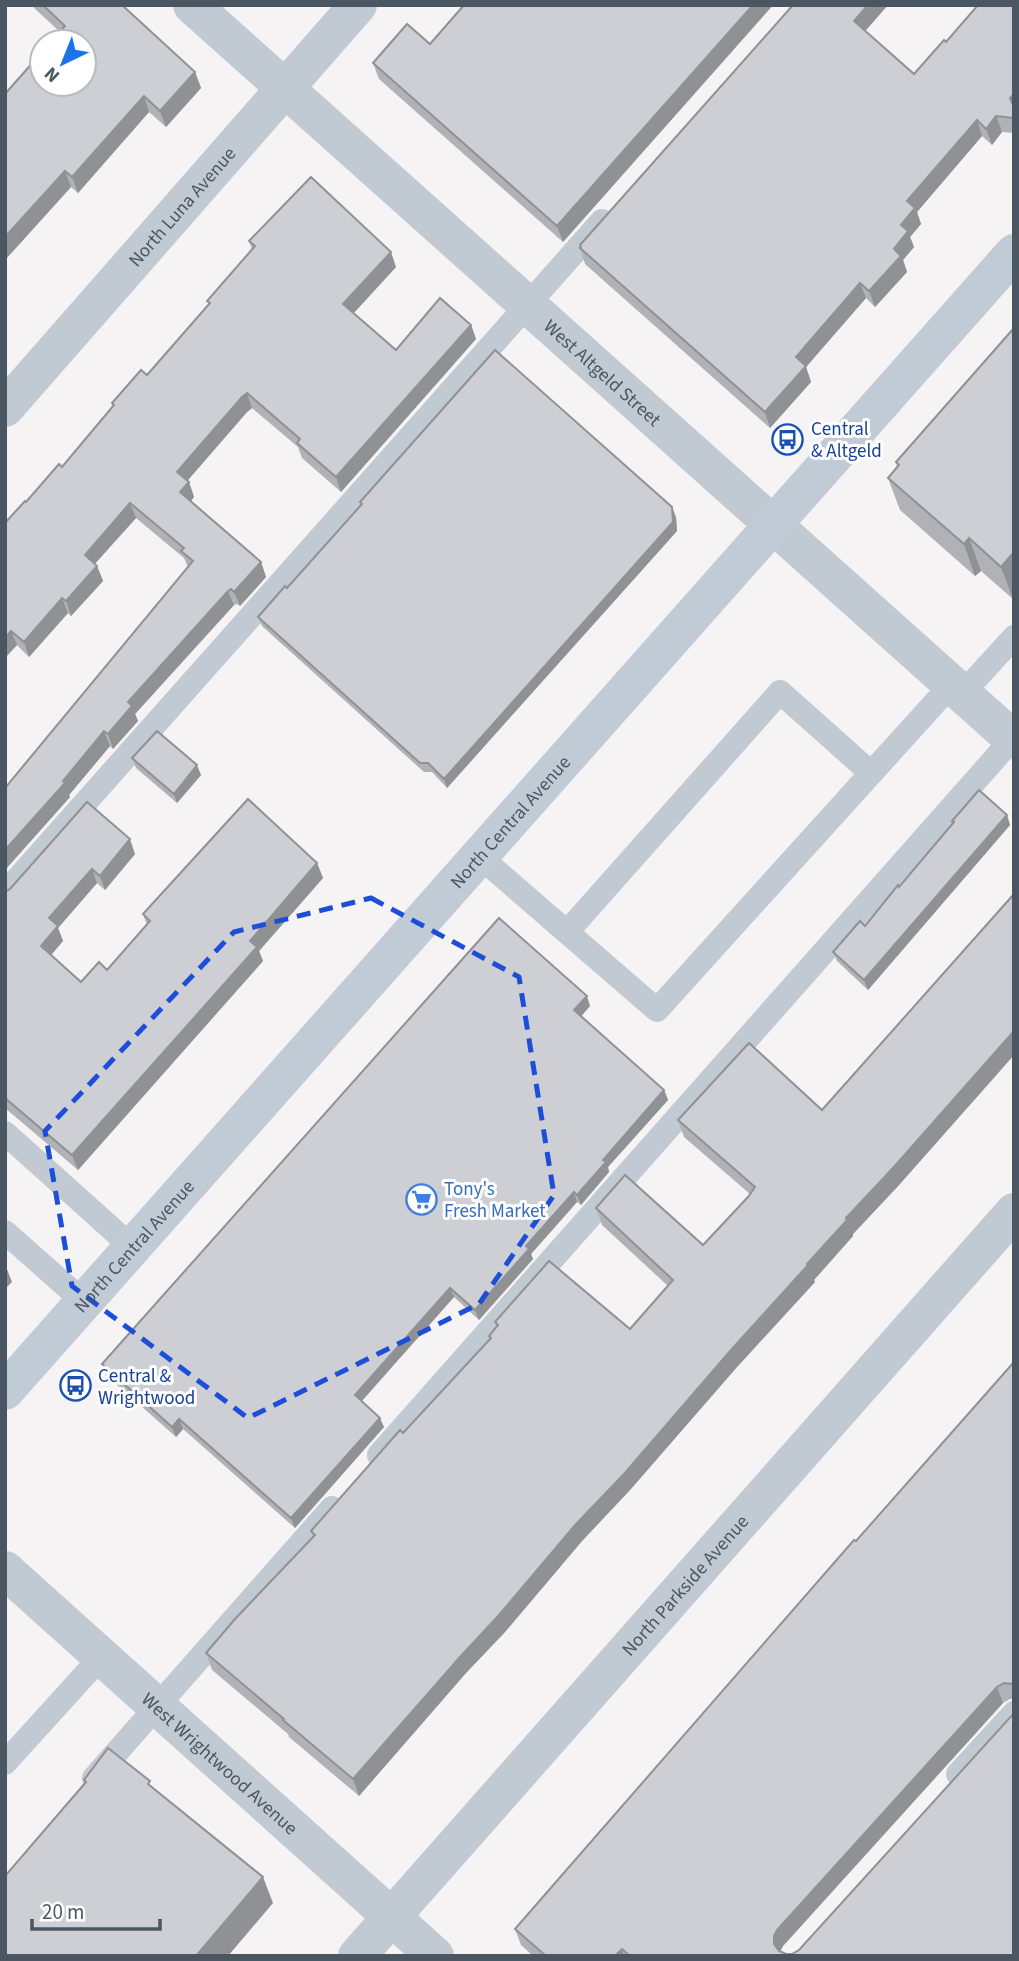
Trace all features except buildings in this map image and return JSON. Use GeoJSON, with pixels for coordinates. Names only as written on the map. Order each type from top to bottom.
{"type":"FeatureCollection","features":[{"type":"Feature","properties":{"kind":"street","name":"West Altgeld Street"},"geometry":{"type":"LineString","coordinates":[[192,5],[1013,739]]}},
{"type":"Feature","properties":{"kind":"street","name":"North Luna Avenue"},"geometry":{"type":"LineString","coordinates":[[5,408],[358,5]]}},
{"type":"Feature","properties":{"kind":"street","name":"North Central Avenue"},"geometry":{"type":"LineString","coordinates":[[5,1391],[1014,253]]}},
{"type":"Feature","properties":{"kind":"street","name":"North Parkside Avenue"},"geometry":{"type":"LineString","coordinates":[[356,1956],[1014,1212]]}},
{"type":"Feature","properties":{"kind":"street","name":"West Wrightwood Avenue"},"geometry":{"type":"LineString","coordinates":[[11,1586],[102,1656],[435,1956]]}},
{"type":"Feature","properties":{"kind":"lane"},"geometry":{"type":"LineString","coordinates":[[5,893],[619,202]]}},
{"type":"Feature","properties":{"kind":"lane"},"geometry":{"type":"LineString","coordinates":[[479,856],[657,1010],[871,773],[1014,637]]}},
{"type":"Feature","properties":{"kind":"lane"},"geometry":{"type":"LineString","coordinates":[[567,932],[780,692],[871,773]]}},
{"type":"Feature","properties":{"kind":"lane"},"geometry":{"type":"LineString","coordinates":[[77,1797],[1013,739]]}},
{"type":"Feature","properties":{"kind":"lane"},"geometry":{"type":"LineString","coordinates":[[5,1133],[132,1247]]}},
{"type":"Feature","properties":{"kind":"lane"},"geometry":{"type":"LineString","coordinates":[[5,1231],[84,1301]]}},
{"type":"Feature","properties":{"kind":"lane"},"geometry":{"type":"LineString","coordinates":[[10,1750],[102,1656]]}},
{"type":"Feature","properties":{"kind":"lane"},"geometry":{"type":"LineString","coordinates":[[940,1794],[1014,1713]]}},
{"type":"Feature","properties":{"kind":"highlighted area"},"geometry":{"type":"Polygon","coordinates":[[[371,898],[519,977],[554,1195],[479,1304],[248,1418],[72,1286],[45,1131],[234,932],[371,898]]]}},
{"type":"Feature","properties":{"kind":"place","name":"Central & Altgeld"},"geometry":{"type":"Point","coordinates":[788,439]}},
{"type":"Feature","properties":{"kind":"place","name":"Tony's Fresh Market"},"geometry":{"type":"Point","coordinates":[421,1199]}},
{"type":"Feature","properties":{"kind":"place","name":"Central & Wrightwood"},"geometry":{"type":"Point","coordinates":[75,1386]}}]}
